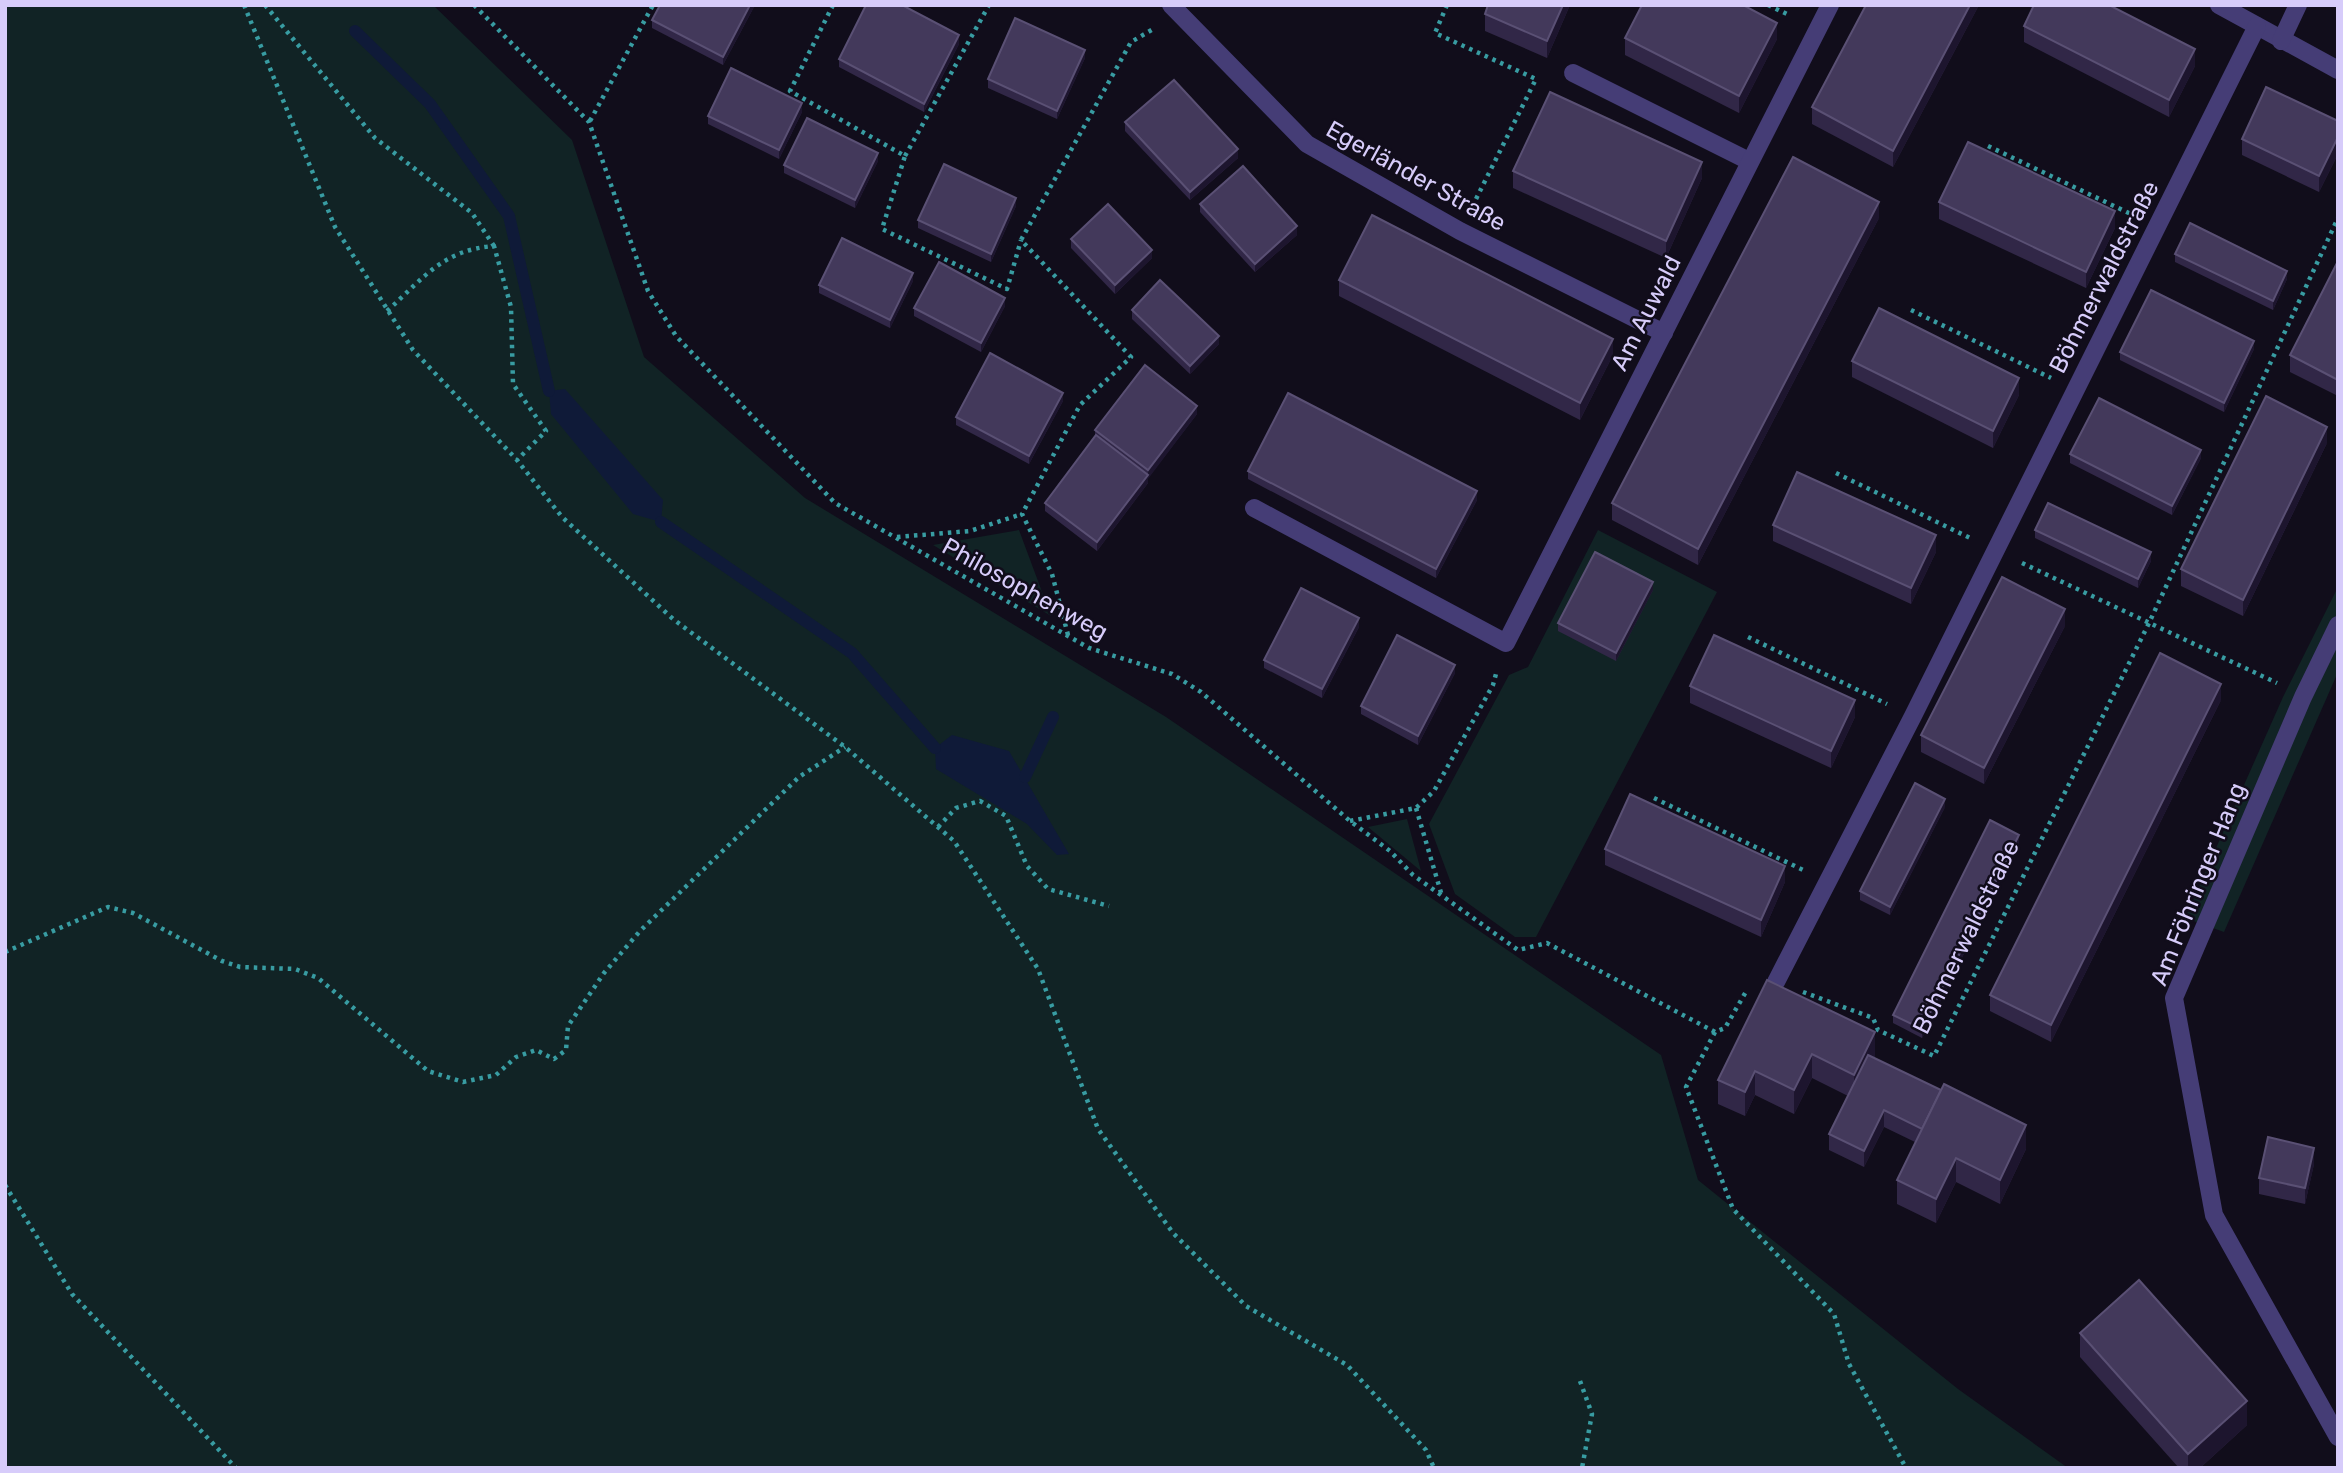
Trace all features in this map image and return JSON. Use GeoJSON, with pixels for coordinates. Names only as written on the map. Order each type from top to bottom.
{"type":"FeatureCollection","features":[{"type":"Feature","properties":{"kind":"street","name":"Am Auwald"},"geometry":{"type":"LineString","coordinates":[[1506,643],[1830,5]]}},
{"type":"Feature","properties":{"kind":"street"},"geometry":{"type":"LineString","coordinates":[[2219,5],[2338,70]]}},
{"type":"Feature","properties":{"kind":"street"},"geometry":{"type":"LineString","coordinates":[[2281,41],[2298,5]]}},
{"type":"Feature","properties":{"kind":"street","name":"Egerländer Straße"},"geometry":{"type":"LineString","coordinates":[[1175,9],[1307,144],[1460,231],[1664,333]]}},
{"type":"Feature","properties":{"kind":"street","name":"Böhmerwaldstraße"},"geometry":{"type":"LineString","coordinates":[[1776,982],[1913,716],[2257,26]]}},
{"type":"Feature","properties":{"kind":"street"},"geometry":{"type":"LineString","coordinates":[[1573,74],[1749,161]]}},
{"type":"Feature","properties":{"kind":"street"},"geometry":{"type":"LineString","coordinates":[[1254,508],[1506,643]]}},
{"type":"Feature","properties":{"kind":"street","name":"Am Föhringer Hang"},"geometry":{"type":"LineString","coordinates":[[2338,625],[2303,697],[2174,998],[2214,1215],[2338,1437]]}},
{"type":"Feature","properties":{"kind":"path"},"geometry":{"type":"LineString","coordinates":[[244,5],[335,227],[413,350],[517,460],[562,517],[673,619],[845,747],[954,841],[1038,969],[1098,1129],[1173,1233],[1246,1306],[1347,1365],[1426,1450],[1434,1468]]}},
{"type":"Feature","properties":{"kind":"path"},"geometry":{"type":"LineString","coordinates":[[265,5],[375,138],[472,214],[494,246],[511,307],[513,384],[546,431],[517,460]]}},
{"type":"Feature","properties":{"kind":"path","name":"Philosophenweg"},"geometry":{"type":"LineString","coordinates":[[474,5],[589,122],[648,291],[676,335],[835,503],[1089,648],[1172,674],[1201,692],[1350,821],[1443,896],[1518,950],[1546,943],[1715,1032]]}},
{"type":"Feature","properties":{"kind":"path"},"geometry":{"type":"LineString","coordinates":[[589,122],[653,5]]}},
{"type":"Feature","properties":{"kind":"path"},"geometry":{"type":"LineString","coordinates":[[833,5],[790,91],[905,156]]}},
{"type":"Feature","properties":{"kind":"path"},"geometry":{"type":"LineString","coordinates":[[989,5],[905,156],[882,229],[1007,289],[1021,240],[1131,42],[1175,9]]}},
{"type":"Feature","properties":{"kind":"path"},"geometry":{"type":"LineString","coordinates":[[1447,5],[1435,33],[1536,79],[1460,231]]}},
{"type":"Feature","properties":{"kind":"path"},"geometry":{"type":"LineString","coordinates":[[1988,146],[2157,226]]}},
{"type":"Feature","properties":{"kind":"path","name":"Böhmerwaldstraße"},"geometry":{"type":"LineString","coordinates":[[1776,982],[1873,1018],[1878,1030],[1934,1056],[2149,623],[2338,218]]}},
{"type":"Feature","properties":{"kind":"path"},"geometry":{"type":"LineString","coordinates":[[895,537],[970,531],[1022,514],[1080,405],[1131,357],[1021,240]]}},
{"type":"Feature","properties":{"kind":"path"},"geometry":{"type":"LineString","coordinates":[[387,311],[448,256],[469,248],[494,246]]}},
{"type":"Feature","properties":{"kind":"path"},"geometry":{"type":"LineString","coordinates":[[1911,310],[2076,390]]}},
{"type":"Feature","properties":{"kind":"path"},"geometry":{"type":"LineString","coordinates":[[1836,473],[2303,697]]}},
{"type":"Feature","properties":{"kind":"path"},"geometry":{"type":"LineString","coordinates":[[1022,514],[1052,574],[1068,636]]}},
{"type":"Feature","properties":{"kind":"path"},"geometry":{"type":"LineString","coordinates":[[1748,637],[1913,716]]}},
{"type":"Feature","properties":{"kind":"path"},"geometry":{"type":"LineString","coordinates":[[1350,821],[1416,808],[1434,791],[1493,685],[1506,643]]}},
{"type":"Feature","properties":{"kind":"path"},"geometry":{"type":"LineString","coordinates":[[5,952],[108,907],[133,913],[222,961],[240,967],[295,969],[318,978],[428,1071],[464,1082],[496,1075],[516,1057],[536,1050],[554,1059],[566,1050],[568,1026],[604,973],[639,931],[799,778],[845,747]]}},
{"type":"Feature","properties":{"kind":"path"},"geometry":{"type":"LineString","coordinates":[[1654,798],[1829,882]]}},
{"type":"Feature","properties":{"kind":"path"},"geometry":{"type":"LineString","coordinates":[[938,827],[956,808],[979,802],[1006,816],[1027,866],[1048,889],[1109,906]]}},
{"type":"Feature","properties":{"kind":"path"},"geometry":{"type":"LineString","coordinates":[[1416,808],[1443,896]]}},
{"type":"Feature","properties":{"kind":"path"},"geometry":{"type":"LineString","coordinates":[[1776,982],[1750,984],[1724,1028],[1715,1032],[1686,1087],[1733,1209],[1833,1314],[1849,1364],[1906,1468]]}},
{"type":"Feature","properties":{"kind":"path"},"geometry":{"type":"LineString","coordinates":[[5,1185],[72,1294],[236,1468]]}},
{"type":"Feature","properties":{"kind":"path"},"geometry":{"type":"LineString","coordinates":[[1580,1381],[1592,1414],[1582,1468]]}},
{"type":"Feature","properties":{"kind":"shaded area"},"geometry":{"type":"Polygon","coordinates":[[[5,5],[433,5],[572,140],[644,357],[805,498],[1166,717],[1661,1055],[1698,1180],[1958,1389],[2068,1468],[5,1468],[5,5]]]}},
{"type":"Feature","properties":{"kind":"shaded area"},"geometry":{"type":"Polygon","coordinates":[[[1019,530],[1051,616],[933,545],[1019,530]]]}},
{"type":"Feature","properties":{"kind":"shaded area"},"geometry":{"type":"Polygon","coordinates":[[[1598,530],[1717,592],[1536,937],[1515,937],[1455,894],[1429,824],[1509,675],[1528,667],[1598,530]]]}},
{"type":"Feature","properties":{"kind":"shaded area"},"geometry":{"type":"Polygon","coordinates":[[[2338,587],[2338,672],[2224,932],[2185,918],[2283,697],[2338,587]]]}},
{"type":"Feature","properties":{"kind":"shaded area"},"geometry":{"type":"Polygon","coordinates":[[[1407,819],[1421,871],[1368,827],[1407,819]]]}},
{"type":"Feature","properties":{"kind":"water"},"geometry":{"type":"Polygon","coordinates":[[[565,389],[663,500],[661,522],[633,514],[551,414],[549,391],[565,389]]]}},
{"type":"Feature","properties":{"kind":"water"},"geometry":{"type":"Polygon","coordinates":[[[952,735],[1009,751],[1069,854],[1057,855],[1027,824],[936,769],[935,748],[952,735]]]}},
{"type":"Feature","properties":{"kind":"building"},"geometry":{"type":"Polygon","coordinates":[[[660,5],[750,5],[723,57],[652,20],[660,5]]]}},
{"type":"Feature","properties":{"kind":"building"},"geometry":{"type":"Polygon","coordinates":[[[866,5],[902,5],[959,35],[924,104],[839,59],[866,5]]]}},
{"type":"Feature","properties":{"kind":"building"},"geometry":{"type":"Polygon","coordinates":[[[1488,5],[1563,5],[1547,41],[1485,14],[1488,5]]]}},
{"type":"Feature","properties":{"kind":"building"},"geometry":{"type":"Polygon","coordinates":[[[1642,5],[1743,5],[1777,23],[1739,96],[1625,38],[1642,5]]]}},
{"type":"Feature","properties":{"kind":"building"},"geometry":{"type":"Polygon","coordinates":[[[1866,5],[1970,5],[1893,151],[1812,107],[1866,5]]]}},
{"type":"Feature","properties":{"kind":"building"},"geometry":{"type":"Polygon","coordinates":[[[2034,5],[2109,5],[2195,49],[2169,100],[2024,26],[2034,5]]]}},
{"type":"Feature","properties":{"kind":"building"},"geometry":{"type":"Polygon","coordinates":[[[1015,18],[1085,50],[1057,111],[988,79],[1015,18]]]}},
{"type":"Feature","properties":{"kind":"building"},"geometry":{"type":"Polygon","coordinates":[[[731,68],[802,103],[779,150],[708,116],[731,68]]]}},
{"type":"Feature","properties":{"kind":"building"},"geometry":{"type":"Polygon","coordinates":[[[1174,80],[1238,149],[1190,192],[1125,122],[1174,80]]]}},
{"type":"Feature","properties":{"kind":"building"},"geometry":{"type":"Polygon","coordinates":[[[2266,87],[2338,121],[2338,137],[2319,176],[2242,139],[2266,87]]]}},
{"type":"Feature","properties":{"kind":"building"},"geometry":{"type":"Polygon","coordinates":[[[1550,92],[1702,162],[1666,241],[1513,171],[1550,92]]]}},
{"type":"Feature","properties":{"kind":"building"},"geometry":{"type":"Polygon","coordinates":[[[807,118],[878,153],[855,200],[784,165],[807,118]]]}},
{"type":"Feature","properties":{"kind":"building"},"geometry":{"type":"Polygon","coordinates":[[[1968,142],[2115,211],[2086,272],[1939,202],[1968,142]]]}},
{"type":"Feature","properties":{"kind":"building"},"geometry":{"type":"Polygon","coordinates":[[[1793,157],[1879,202],[1698,549],[1612,503],[1793,157]]]}},
{"type":"Feature","properties":{"kind":"building"},"geometry":{"type":"Polygon","coordinates":[[[944,164],[1016,198],[991,254],[918,220],[944,164]]]}},
{"type":"Feature","properties":{"kind":"building"},"geometry":{"type":"Polygon","coordinates":[[[1243,166],[1297,226],[1255,264],[1200,204],[1243,166]]]}},
{"type":"Feature","properties":{"kind":"building"},"geometry":{"type":"Polygon","coordinates":[[[1108,204],[1152,250],[1115,285],[1071,239],[1108,204]]]}},
{"type":"Feature","properties":{"kind":"building"},"geometry":{"type":"Polygon","coordinates":[[[1372,215],[1613,339],[1580,403],[1339,280],[1372,215]]]}},
{"type":"Feature","properties":{"kind":"building"},"geometry":{"type":"Polygon","coordinates":[[[2190,223],[2287,271],[2273,301],[2175,254],[2190,223]]]}},
{"type":"Feature","properties":{"kind":"building"},"geometry":{"type":"Polygon","coordinates":[[[842,238],[913,273],[890,320],[819,285],[842,238]]]}},
{"type":"Feature","properties":{"kind":"building"},"geometry":{"type":"Polygon","coordinates":[[[2338,261],[2338,380],[2290,355],[2338,261]]]}},
{"type":"Feature","properties":{"kind":"building"},"geometry":{"type":"Polygon","coordinates":[[[939,262],[1005,298],[981,343],[914,308],[939,262]]]}},
{"type":"Feature","properties":{"kind":"building"},"geometry":{"type":"Polygon","coordinates":[[[1160,280],[1219,336],[1190,366],[1132,310],[1160,280]]]}},
{"type":"Feature","properties":{"kind":"building"},"geometry":{"type":"Polygon","coordinates":[[[2151,290],[2254,341],[2224,403],[2120,352],[2151,290]]]}},
{"type":"Feature","properties":{"kind":"building"},"geometry":{"type":"Polygon","coordinates":[[[1879,308],[2019,378],[1993,431],[1852,361],[1879,308]]]}},
{"type":"Feature","properties":{"kind":"building"},"geometry":{"type":"Polygon","coordinates":[[[990,353],[1063,393],[1029,456],[956,417],[990,353]]]}},
{"type":"Feature","properties":{"kind":"building"},"geometry":{"type":"Polygon","coordinates":[[[1145,365],[1197,406],[1148,470],[1095,430],[1145,365]]]}},
{"type":"Feature","properties":{"kind":"building"},"geometry":{"type":"Polygon","coordinates":[[[1288,393],[1477,491],[1436,569],[1248,471],[1288,393]]]}},
{"type":"Feature","properties":{"kind":"building"},"geometry":{"type":"Polygon","coordinates":[[[2266,396],[2327,427],[2243,600],[2181,569],[2266,396]]]}},
{"type":"Feature","properties":{"kind":"building"},"geometry":{"type":"Polygon","coordinates":[[[2099,398],[2201,450],[2172,506],[2070,454],[2099,398]]]}},
{"type":"Feature","properties":{"kind":"building"},"geometry":{"type":"Polygon","coordinates":[[[1096,435],[1148,475],[1097,542],[1045,503],[1096,435]]]}},
{"type":"Feature","properties":{"kind":"building"},"geometry":{"type":"Polygon","coordinates":[[[1797,472],[1936,535],[1911,588],[1773,525],[1797,472]]]}},
{"type":"Feature","properties":{"kind":"building"},"geometry":{"type":"Polygon","coordinates":[[[2048,503],[2151,552],[2138,579],[2035,530],[2048,503]]]}},
{"type":"Feature","properties":{"kind":"building"},"geometry":{"type":"Polygon","coordinates":[[[1595,552],[1653,582],[1616,653],[1558,623],[1595,552]]]}},
{"type":"Feature","properties":{"kind":"building"},"geometry":{"type":"Polygon","coordinates":[[[2002,577],[2065,609],[1984,768],[1921,735],[2002,577]]]}},
{"type":"Feature","properties":{"kind":"building"},"geometry":{"type":"Polygon","coordinates":[[[1301,588],[1359,618],[1322,689],[1264,660],[1301,588]]]}},
{"type":"Feature","properties":{"kind":"building"},"geometry":{"type":"Polygon","coordinates":[[[1397,635],[1455,665],[1418,736],[1361,706],[1397,635]]]}},
{"type":"Feature","properties":{"kind":"building"},"geometry":{"type":"Polygon","coordinates":[[[1714,635],[1855,700],[1831,751],[1690,686],[1714,635]]]}},
{"type":"Feature","properties":{"kind":"building"},"geometry":{"type":"Polygon","coordinates":[[[2160,653],[2221,684],[2051,1025],[1990,995],[2160,653]]]}},
{"type":"Feature","properties":{"kind":"building"},"geometry":{"type":"Polygon","coordinates":[[[1915,783],[1945,799],[1890,907],[1860,891],[1915,783]]]}},
{"type":"Feature","properties":{"kind":"building"},"geometry":{"type":"Polygon","coordinates":[[[1630,794],[1785,866],[1761,920],[1605,849],[1630,794]]]}},
{"type":"Feature","properties":{"kind":"building"},"geometry":{"type":"Polygon","coordinates":[[[1990,820],[2019,835],[1922,1029],[1893,1015],[1990,820]]]}},
{"type":"Feature","properties":{"kind":"building"},"geometry":{"type":"Polygon","coordinates":[[[1767,980],[1875,1032],[1854,1075],[1812,1054],[1794,1090],[1755,1071],[1745,1092],[1718,1080],[1767,980]]]}},
{"type":"Feature","properties":{"kind":"building"},"geometry":{"type":"Polygon","coordinates":[[[1868,1055],[1941,1090],[1922,1129],[1884,1110],[1864,1151],[1829,1134],[1868,1055]]]}},
{"type":"Feature","properties":{"kind":"building"},"geometry":{"type":"Polygon","coordinates":[[[1944,1084],[2026,1125],[2000,1180],[1956,1158],[1936,1199],[1897,1180],[1944,1084]]]}},
{"type":"Feature","properties":{"kind":"building"},"geometry":{"type":"Polygon","coordinates":[[[2268,1137],[2314,1148],[2305,1188],[2259,1178],[2268,1137]]]}},
{"type":"Feature","properties":{"kind":"building"},"geometry":{"type":"Polygon","coordinates":[[[2139,1280],[2247,1401],[2188,1454],[2080,1333],[2139,1280]]]}},
{"type":"Feature","properties":{"kind":"waterway"},"geometry":{"type":"LineString","coordinates":[[355,31],[430,104],[509,216],[549,391]]}},
{"type":"Feature","properties":{"kind":"waterway"},"geometry":{"type":"LineString","coordinates":[[661,522],[852,653],[935,748]]}},
{"type":"Feature","properties":{"kind":"waterway"},"geometry":{"type":"LineString","coordinates":[[1025,777],[1053,717]]}}]}
